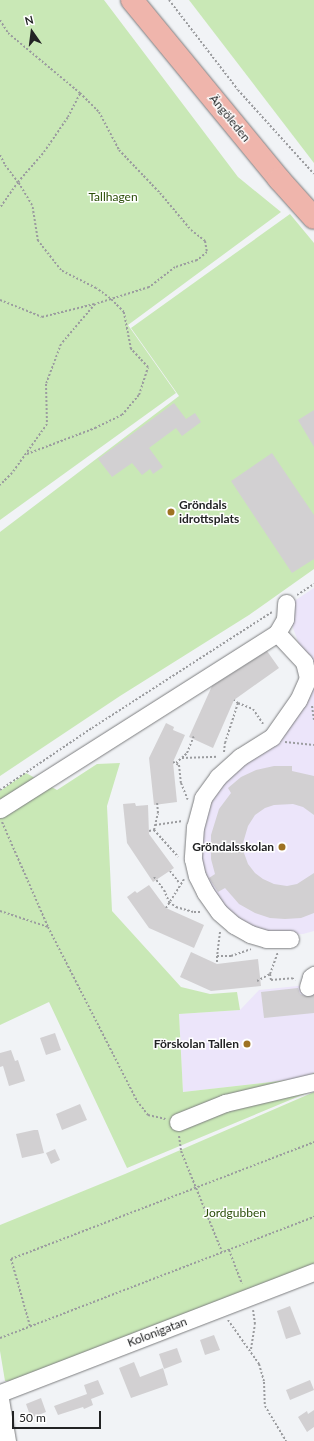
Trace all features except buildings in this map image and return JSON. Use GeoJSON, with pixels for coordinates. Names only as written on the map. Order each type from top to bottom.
{"type":"FeatureCollection","features":[{"type":"Feature","properties":{"kind":"main road","name":"Ängöleden"},"geometry":{"type":"LineString","coordinates":[[132,0],[142,8],[279,179],[313,214]]}},
{"type":"Feature","properties":{"kind":"street"},"geometry":{"type":"LineString","coordinates":[[0,809],[277,633],[285,619],[286,603]]}},
{"type":"Feature","properties":{"kind":"street"},"geometry":{"type":"LineString","coordinates":[[277,633],[304,662],[308,678],[298,700],[272,737],[228,761],[204,798],[199,815],[193,851],[195,866],[205,892],[221,914],[234,925],[250,934],[266,939],[286,939]]}},
{"type":"Feature","properties":{"kind":"street"},"geometry":{"type":"LineString","coordinates":[[178,1122],[225,1102],[314,1082]]}},
{"type":"Feature","properties":{"kind":"street","name":"Kolonigatan"},"geometry":{"type":"LineString","coordinates":[[0,1393],[314,1272]]}},
{"type":"Feature","properties":{"kind":"street"},"geometry":{"type":"LineString","coordinates":[[0,1399],[7,1441]]}},
{"type":"Feature","properties":{"kind":"path"},"geometry":{"type":"LineString","coordinates":[[169,0],[238,90],[314,174]]}},
{"type":"Feature","properties":{"kind":"path"},"geometry":{"type":"LineString","coordinates":[[0,20],[8,33],[80,93],[99,112],[119,150],[160,193],[191,230],[205,241],[207,252],[197,260],[175,266],[149,287],[110,298],[95,304],[42,317],[0,300]]}},
{"type":"Feature","properties":{"kind":"path"},"geometry":{"type":"LineString","coordinates":[[0,208],[18,182],[44,152],[68,117],[80,93]]}},
{"type":"Feature","properties":{"kind":"path"},"geometry":{"type":"LineString","coordinates":[[0,155],[32,205],[38,241],[61,270],[96,288],[110,298],[124,312],[131,349],[148,368],[139,395],[122,415],[94,428],[26,454]]}},
{"type":"Feature","properties":{"kind":"path"},"geometry":{"type":"LineString","coordinates":[[0,485],[12,473],[47,424],[46,384],[61,344],[95,304]]}},
{"type":"Feature","properties":{"kind":"path"},"geometry":{"type":"LineString","coordinates":[[0,790],[92,728],[314,584]]}},
{"type":"Feature","properties":{"kind":"path"},"geometry":{"type":"LineString","coordinates":[[228,761],[225,743],[238,703],[234,700]]}},
{"type":"Feature","properties":{"kind":"path"},"geometry":{"type":"LineString","coordinates":[[176,764],[187,753],[194,736]]}},
{"type":"Feature","properties":{"kind":"path"},"geometry":{"type":"LineString","coordinates":[[182,758],[215,756],[228,761]]}},
{"type":"Feature","properties":{"kind":"path"},"geometry":{"type":"LineString","coordinates":[[155,825],[199,815],[189,802],[181,783],[179,765],[173,762]]}},
{"type":"Feature","properties":{"kind":"path"},"geometry":{"type":"LineString","coordinates":[[154,830],[158,813],[157,802]]}},
{"type":"Feature","properties":{"kind":"path"},"geometry":{"type":"LineString","coordinates":[[0,817],[48,927],[137,1101],[148,1116],[178,1122]]}},
{"type":"Feature","properties":{"kind":"path"},"geometry":{"type":"LineString","coordinates":[[154,830],[177,856],[195,866],[180,884],[166,908]]}},
{"type":"Feature","properties":{"kind":"path"},"geometry":{"type":"LineString","coordinates":[[149,831],[154,830]]}},
{"type":"Feature","properties":{"kind":"path"},"geometry":{"type":"LineString","coordinates":[[170,871],[180,884]]}},
{"type":"Feature","properties":{"kind":"path"},"geometry":{"type":"LineString","coordinates":[[154,877],[164,890],[169,902],[176,907],[194,912],[221,914],[217,964]]}},
{"type":"Feature","properties":{"kind":"path"},"geometry":{"type":"LineString","coordinates":[[0,911],[48,927]]}},
{"type":"Feature","properties":{"kind":"path"},"geometry":{"type":"LineString","coordinates":[[217,956],[231,956],[249,951],[261,938]]}},
{"type":"Feature","properties":{"kind":"path"},"geometry":{"type":"LineString","coordinates":[[286,939],[270,974],[271,980],[292,978],[311,981]]}},
{"type":"Feature","properties":{"kind":"path"},"geometry":{"type":"LineString","coordinates":[[257,981],[270,974]]}},
{"type":"Feature","properties":{"kind":"path"},"geometry":{"type":"LineString","coordinates":[[30,1326],[11,1259],[314,1142]]}},
{"type":"Feature","properties":{"kind":"path"},"geometry":{"type":"LineString","coordinates":[[181,1151],[222,1252]]}},
{"type":"Feature","properties":{"kind":"path"},"geometry":{"type":"LineString","coordinates":[[0,1338],[314,1217]]}},
{"type":"Feature","properties":{"kind":"path"},"geometry":{"type":"LineString","coordinates":[[229,1250],[247,1297],[253,1308],[255,1324],[251,1350]]}},
{"type":"Feature","properties":{"kind":"path"},"geometry":{"type":"LineString","coordinates":[[215,1310],[228,1320],[251,1350],[259,1364],[264,1382],[265,1406],[286,1441]]}},
{"type":"Feature","properties":{"kind":"shaded area"},"geometry":{"type":"Polygon","coordinates":[[[314,588],[314,931],[303,934],[272,935],[258,932],[222,910],[197,862],[209,797],[312,678],[285,607],[314,588]]]}},
{"type":"Feature","properties":{"kind":"shaded area","name":"Förskolan Tallen"},"geometry":{"type":"Polygon","coordinates":[[[314,981],[314,1073],[306,1078],[183,1092],[179,1014],[240,1010],[259,990],[307,985],[314,981]]]}},
{"type":"Feature","properties":{"kind":"green space","name":"Tallhagen"},"geometry":{"type":"Polygon","coordinates":[[[0,0],[104,0],[238,177],[281,212],[128,325],[176,393],[0,520],[0,0]]]}},
{"type":"Feature","properties":{"kind":"green space"},"geometry":{"type":"Polygon","coordinates":[[[189,0],[314,0],[314,163],[189,0]]]}},
{"type":"Feature","properties":{"kind":"green space","name":"Gröndals idrottsplats"},"geometry":{"type":"Polygon","coordinates":[[[290,214],[314,243],[314,569],[249,615],[120,696],[0,776],[0,532],[179,396],[131,328],[290,214]]]}},
{"type":"Feature","properties":{"kind":"green space"},"geometry":{"type":"Polygon","coordinates":[[[120,763],[107,806],[112,911],[181,987],[210,994],[237,992],[240,1010],[179,1014],[183,1092],[306,1078],[314,1073],[314,1090],[127,1168],[49,1002],[0,1025],[0,791],[26,773],[57,790],[97,764],[120,763]]]}},
{"type":"Feature","properties":{"kind":"green space","name":"Jordgubben"},"geometry":{"type":"Polygon","coordinates":[[[314,1092],[314,1267],[14,1382],[5,1381],[0,1351],[0,1225],[125,1174],[314,1092]]]}},
{"type":"Feature","properties":{"kind":"place","name":"Gröndals idrottsplats"},"geometry":{"type":"Point","coordinates":[171,512]}},
{"type":"Feature","properties":{"kind":"place","name":"Gröndalsskolan"},"geometry":{"type":"Point","coordinates":[282,847]}},
{"type":"Feature","properties":{"kind":"place","name":"Förskolan Tallen"},"geometry":{"type":"Point","coordinates":[247,1044]}}]}
